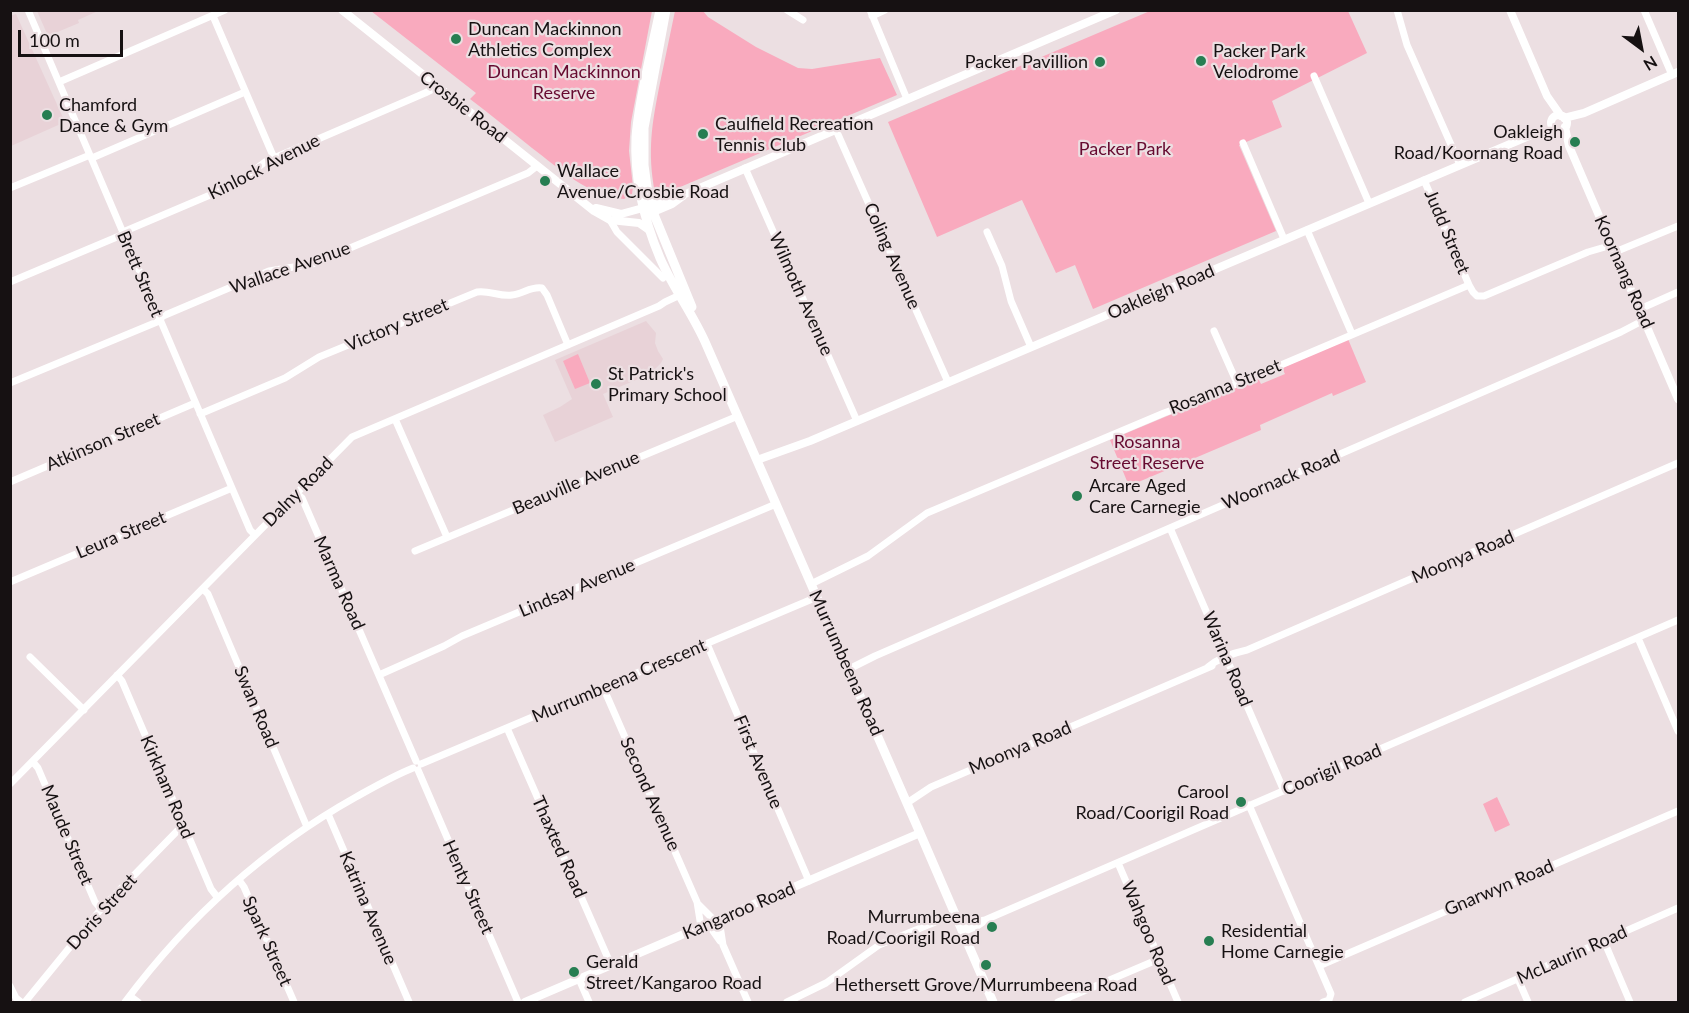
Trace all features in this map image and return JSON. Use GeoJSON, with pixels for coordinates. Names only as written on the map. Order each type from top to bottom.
{"type":"FeatureCollection","features":[{"type":"Feature","properties":{"kind":"main road","name":"Murrumbeena Road"},"geometry":{"type":"LineString","coordinates":[[660,10],[637,126],[637,165],[641,195],[993,1002]]}},
{"type":"Feature","properties":{"kind":"main road","name":"Murrumbeena Road"},"geometry":{"type":"LineString","coordinates":[[666,10],[646,115],[643,137],[644,165],[649,230],[666,270],[684,296]]}},
{"type":"Feature","properties":{"kind":"street","name":"Brett Street"},"geometry":{"type":"LineString","coordinates":[[28,10],[195,403],[250,530],[255,536]]}},
{"type":"Feature","properties":{"kind":"street"},"geometry":{"type":"LineString","coordinates":[[59,82],[225,10]]}},
{"type":"Feature","properties":{"kind":"street","name":"Crosbie Road"},"geometry":{"type":"LineString","coordinates":[[342,10],[584,203],[611,217]]}},
{"type":"Feature","properties":{"kind":"street"},"geometry":{"type":"LineString","coordinates":[[787,10],[804,20]]}},
{"type":"Feature","properties":{"kind":"street"},"geometry":{"type":"LineString","coordinates":[[885,10],[871,13],[907,99]]}},
{"type":"Feature","properties":{"kind":"street"},"geometry":{"type":"LineString","coordinates":[[611,217],[648,209],[688,193],[1116,10]]}},
{"type":"Feature","properties":{"kind":"street"},"geometry":{"type":"LineString","coordinates":[[1397,10],[1407,45],[1460,165]]}},
{"type":"Feature","properties":{"kind":"street","name":"Koornang Road"},"geometry":{"type":"LineString","coordinates":[[1510,10],[1547,96],[1564,122],[1569,146],[1678,399]]}},
{"type":"Feature","properties":{"kind":"street"},"geometry":{"type":"LineString","coordinates":[[1564,122],[1675,74],[1644,10]]}},
{"type":"Feature","properties":{"kind":"street"},"geometry":{"type":"LineString","coordinates":[[213,16],[274,158]]}},
{"type":"Feature","properties":{"kind":"street"},"geometry":{"type":"LineString","coordinates":[[1314,76],[1369,203]]}},
{"type":"Feature","properties":{"kind":"street","name":"Kinlock Avenue"},"geometry":{"type":"LineString","coordinates":[[10,282],[236,184],[265,162],[425,93],[435,85]]}},
{"type":"Feature","properties":{"kind":"street"},"geometry":{"type":"LineString","coordinates":[[10,188],[245,92]]}},
{"type":"Feature","properties":{"kind":"street","name":"Koornang Road"},"geometry":{"type":"LineString","coordinates":[[1547,96],[1553,125],[1569,146]]}},
{"type":"Feature","properties":{"kind":"street"},"geometry":{"type":"LineString","coordinates":[[1556,116],[1564,122],[1562,130],[1553,125],[1556,116]]}},
{"type":"Feature","properties":{"kind":"street","name":"Oakleigh Road"},"geometry":{"type":"LineString","coordinates":[[758,463],[1553,125]]}},
{"type":"Feature","properties":{"kind":"street","name":"Coling Avenue"},"geometry":{"type":"LineString","coordinates":[[836,130],[948,382]]}},
{"type":"Feature","properties":{"kind":"street"},"geometry":{"type":"LineString","coordinates":[[1243,143],[1284,239]]}},
{"type":"Feature","properties":{"kind":"street","name":"Wallace Avenue"},"geometry":{"type":"LineString","coordinates":[[10,383],[157,322],[166,315],[269,271],[312,264],[528,173],[537,166]]}},
{"type":"Feature","properties":{"kind":"street","name":"Wilmoth Avenue"},"geometry":{"type":"LineString","coordinates":[[745,168],[857,421]]}},
{"type":"Feature","properties":{"kind":"street","name":"Judd Street"},"geometry":{"type":"LineString","coordinates":[[1424,180],[1470,285]]}},
{"type":"Feature","properties":{"kind":"street"},"geometry":{"type":"LineString","coordinates":[[611,217],[630,207],[641,195]]}},
{"type":"Feature","properties":{"kind":"street"},"geometry":{"type":"LineString","coordinates":[[611,217],[638,222],[649,230]]}},
{"type":"Feature","properties":{"kind":"street"},"geometry":{"type":"LineString","coordinates":[[611,217],[617,232],[663,278]]}},
{"type":"Feature","properties":{"kind":"street"},"geometry":{"type":"LineString","coordinates":[[1470,285],[1474,294],[1482,297],[1588,252],[1644,241],[1678,226]]}},
{"type":"Feature","properties":{"kind":"street"},"geometry":{"type":"LineString","coordinates":[[1307,230],[1352,334]]}},
{"type":"Feature","properties":{"kind":"street"},"geometry":{"type":"LineString","coordinates":[[987,232],[1002,266],[1011,301],[1031,347]]}},
{"type":"Feature","properties":{"kind":"street","name":"Rosanna Street"},"geometry":{"type":"LineString","coordinates":[[810,581],[824,573],[833,572],[868,556],[927,513],[1470,285]]}},
{"type":"Feature","properties":{"kind":"street","name":"Victory Street"},"geometry":{"type":"LineString","coordinates":[[200,414],[285,378],[319,357],[477,292],[486,291],[510,296],[532,288],[542,288],[568,345]]}},
{"type":"Feature","properties":{"kind":"street"},"geometry":{"type":"LineString","coordinates":[[1640,309],[1678,292]]}},
{"type":"Feature","properties":{"kind":"street","name":"Dalny Road"},"geometry":{"type":"LineString","coordinates":[[10,784],[352,437],[659,306],[666,306],[684,296]]}},
{"type":"Feature","properties":{"kind":"street","name":"Woornack Road"},"geometry":{"type":"LineString","coordinates":[[848,667],[1645,322]]}},
{"type":"Feature","properties":{"kind":"street"},"geometry":{"type":"LineString","coordinates":[[1214,331],[1237,383]]}},
{"type":"Feature","properties":{"kind":"street","name":"Atkinson Street"},"geometry":{"type":"LineString","coordinates":[[10,482],[195,403]]}},
{"type":"Feature","properties":{"kind":"street","name":"Beauville Avenue"},"geometry":{"type":"LineString","coordinates":[[415,551],[738,416]]}},
{"type":"Feature","properties":{"kind":"street"},"geometry":{"type":"LineString","coordinates":[[395,419],[447,537]]}},
{"type":"Feature","properties":{"kind":"street","name":"Moonya Road"},"geometry":{"type":"LineString","coordinates":[[905,799],[1208,667],[1214,662],[1227,659],[1678,463]]}},
{"type":"Feature","properties":{"kind":"street","name":"Leura Street"},"geometry":{"type":"LineString","coordinates":[[10,582],[232,488]]}},
{"type":"Feature","properties":{"kind":"street","name":"Marma Road"},"geometry":{"type":"LineString","coordinates":[[296,493],[302,498],[379,675]]}},
{"type":"Feature","properties":{"kind":"street","name":"Lindsay Avenue"},"geometry":{"type":"LineString","coordinates":[[379,675],[462,636],[776,504]]}},
{"type":"Feature","properties":{"kind":"street","name":"Warina Road"},"geometry":{"type":"LineString","coordinates":[[1170,528],[1284,791]]}},
{"type":"Feature","properties":{"kind":"street","name":"Swan Road"},"geometry":{"type":"LineString","coordinates":[[202,589],[208,594],[307,827]]}},
{"type":"Feature","properties":{"kind":"street","name":"Murrumbeena Crescent"},"geometry":{"type":"LineString","coordinates":[[128,999],[170,947],[238,880],[307,827],[391,777],[817,597]]}},
{"type":"Feature","properties":{"kind":"street","name":"Coorigil Road"},"geometry":{"type":"LineString","coordinates":[[962,930],[977,926],[985,920],[1678,620]]}},
{"type":"Feature","properties":{"kind":"street"},"geometry":{"type":"LineString","coordinates":[[1638,638],[1678,731]]}},
{"type":"Feature","properties":{"kind":"street","name":"First Avenue"},"geometry":{"type":"LineString","coordinates":[[707,644],[809,880]]}},
{"type":"Feature","properties":{"kind":"street"},"geometry":{"type":"LineString","coordinates":[[30,657],[84,710]]}},
{"type":"Feature","properties":{"kind":"street","name":"Kirkham Road"},"geometry":{"type":"LineString","coordinates":[[117,675],[122,681],[212,891],[218,898]]}},
{"type":"Feature","properties":{"kind":"street","name":"Henty Street"},"geometry":{"type":"LineString","coordinates":[[379,675],[518,1002]]}},
{"type":"Feature","properties":{"kind":"street","name":"Second Avenue"},"geometry":{"type":"LineString","coordinates":[[603,687],[697,902],[701,917],[711,923]]}},
{"type":"Feature","properties":{"kind":"street","name":"Thaxted Road"},"geometry":{"type":"LineString","coordinates":[[507,728],[611,966]]}},
{"type":"Feature","properties":{"kind":"street","name":"Maude Street"},"geometry":{"type":"LineString","coordinates":[[33,762],[38,768],[95,902],[101,909]]}},
{"type":"Feature","properties":{"kind":"street"},"geometry":{"type":"LineString","coordinates":[[1250,806],[1331,994],[1329,999],[1323,1002]]}},
{"type":"Feature","properties":{"kind":"street","name":"Gnarwyn Road"},"geometry":{"type":"LineString","coordinates":[[1319,966],[1678,811]]}},
{"type":"Feature","properties":{"kind":"street","name":"Katrina Avenue"},"geometry":{"type":"LineString","coordinates":[[328,814],[409,1002]]}},
{"type":"Feature","properties":{"kind":"street","name":"Doris Street"},"geometry":{"type":"LineString","coordinates":[[25,1002],[101,909],[183,825]]}},
{"type":"Feature","properties":{"kind":"street","name":"Kangaroo Road"},"geometry":{"type":"LineString","coordinates":[[525,1002],[920,833]]}},
{"type":"Feature","properties":{"kind":"street","name":"Wahgoo Road"},"geometry":{"type":"LineString","coordinates":[[1118,863],[1178,1002]]}},
{"type":"Feature","properties":{"kind":"street","name":"Spark Street"},"geometry":{"type":"LineString","coordinates":[[238,880],[294,1002]]}},
{"type":"Feature","properties":{"kind":"street","name":"Second Avenue"},"geometry":{"type":"LineString","coordinates":[[697,902],[711,923]]}},
{"type":"Feature","properties":{"kind":"street","name":"McLaurin Road"},"geometry":{"type":"LineString","coordinates":[[1465,1002],[1678,908]]}},
{"type":"Feature","properties":{"kind":"street"},"geometry":{"type":"LineString","coordinates":[[787,1002],[826,983],[879,945],[955,914]]}},
{"type":"Feature","properties":{"kind":"street"},"geometry":{"type":"LineString","coordinates":[[711,923],[723,945]]}},
{"type":"Feature","properties":{"kind":"street"},"geometry":{"type":"LineString","coordinates":[[711,923],[748,1002]]}},
{"type":"Feature","properties":{"kind":"street"},"geometry":{"type":"LineString","coordinates":[[1604,941],[1630,1002]]}},
{"type":"Feature","properties":{"kind":"street"},"geometry":{"type":"LineString","coordinates":[[1058,1002],[1159,959]]}},
{"type":"Feature","properties":{"kind":"street"},"geometry":{"type":"LineString","coordinates":[[579,979],[589,1002]]}},
{"type":"Feature","properties":{"kind":"street"},"geometry":{"type":"LineString","coordinates":[[1518,979],[1528,1002]]}},
{"type":"Feature","properties":{"kind":"street"},"geometry":{"type":"LineString","coordinates":[[10,986],[14,995],[21,1002]]}},
{"type":"Feature","properties":{"kind":"street"},"geometry":{"type":"LineString","coordinates":[[128,999],[138,1002]]}},
{"type":"Feature","properties":{"kind":"shaded area"},"geometry":{"type":"Polygon","coordinates":[[[37,11],[98,11],[78,20],[79,23],[48,36],[37,11]]]}},
{"type":"Feature","properties":{"kind":"shaded area"},"geometry":{"type":"Polygon","coordinates":[[[16,14],[65,122],[11,146],[10,16],[16,14]]]}},
{"type":"Feature","properties":{"kind":"shaded area","name":"St Patrick's Primary School"},"geometry":{"type":"Polygon","coordinates":[[[646,321],[656,333],[655,343],[663,359],[661,363],[650,371],[650,374],[603,394],[613,417],[555,442],[543,415],[572,399],[555,360],[646,321]]]}},
{"type":"Feature","properties":{"kind":"green space","name":"Duncan Mackinnon Reserve"},"geometry":{"type":"Polygon","coordinates":[[[371,11],[652,11],[631,122],[629,151],[632,194],[624,199],[611,197],[586,187],[564,172],[470,99],[476,93],[371,11]]]}},
{"type":"Feature","properties":{"kind":"green space"},"geometry":{"type":"Polygon","coordinates":[[[675,11],[703,11],[708,17],[756,47],[798,68],[812,69],[880,58],[897,95],[659,196],[655,193],[651,164],[653,124],[675,11]]]}},
{"type":"Feature","properties":{"kind":"green space","name":"Packer Park"},"geometry":{"type":"Polygon","coordinates":[[[1150,11],[1348,11],[1367,53],[1272,101],[1282,127],[1239,145],[1276,231],[1093,309],[1075,265],[1056,273],[1022,200],[937,237],[888,122],[1150,11]]]}},
{"type":"Feature","properties":{"kind":"green space","name":"Rosanna Street Reserve"},"geometry":{"type":"Polygon","coordinates":[[[1348,339],[1366,382],[1333,396],[1332,393],[1260,425],[1261,430],[1129,486],[1110,440],[1258,378],[1261,384],[1285,374],[1282,368],[1348,339]]]}},
{"type":"Feature","properties":{"kind":"green space"},"geometry":{"type":"Polygon","coordinates":[[[578,354],[590,383],[575,389],[563,361],[578,354]]]}},
{"type":"Feature","properties":{"kind":"green space"},"geometry":{"type":"Polygon","coordinates":[[[1497,797],[1510,825],[1495,832],[1483,804],[1497,797]]]}},
{"type":"Feature","properties":{"kind":"place","name":"Duncan Mackinnon Athletics Complex"},"geometry":{"type":"Point","coordinates":[456,39]}},
{"type":"Feature","properties":{"kind":"place","name":"Packer Park Velodrome"},"geometry":{"type":"Point","coordinates":[1201,61]}},
{"type":"Feature","properties":{"kind":"place","name":"Packer Pavillion"},"geometry":{"type":"Point","coordinates":[1100,62]}},
{"type":"Feature","properties":{"kind":"place","name":"Chamford Dance & Gym"},"geometry":{"type":"Point","coordinates":[47,115]}},
{"type":"Feature","properties":{"kind":"place","name":"Caulfield Recreation Tennis Club"},"geometry":{"type":"Point","coordinates":[703,134]}},
{"type":"Feature","properties":{"kind":"place","name":"Oakleigh Road/Koornang Road"},"geometry":{"type":"Point","coordinates":[1575,142]}},
{"type":"Feature","properties":{"kind":"place","name":"Wallace Avenue/Crosbie Road"},"geometry":{"type":"Point","coordinates":[545,181]}},
{"type":"Feature","properties":{"kind":"place","name":"St Patrick's Primary School"},"geometry":{"type":"Point","coordinates":[596,384]}},
{"type":"Feature","properties":{"kind":"place","name":"Arcare Aged Care Carnegie"},"geometry":{"type":"Point","coordinates":[1077,496]}},
{"type":"Feature","properties":{"kind":"place","name":"Carool Road/Coorigil Road"},"geometry":{"type":"Point","coordinates":[1241,802]}},
{"type":"Feature","properties":{"kind":"place","name":"Murrumbeena Road/Coorigil Road"},"geometry":{"type":"Point","coordinates":[992,927]}},
{"type":"Feature","properties":{"kind":"place","name":"Residential Home Carnegie"},"geometry":{"type":"Point","coordinates":[1209,941]}},
{"type":"Feature","properties":{"kind":"place","name":"Hethersett Grove/Murrumbeena Road"},"geometry":{"type":"Point","coordinates":[986,965]}},
{"type":"Feature","properties":{"kind":"place","name":"Gerald Street/Kangaroo Road"},"geometry":{"type":"Point","coordinates":[574,972]}}]}
